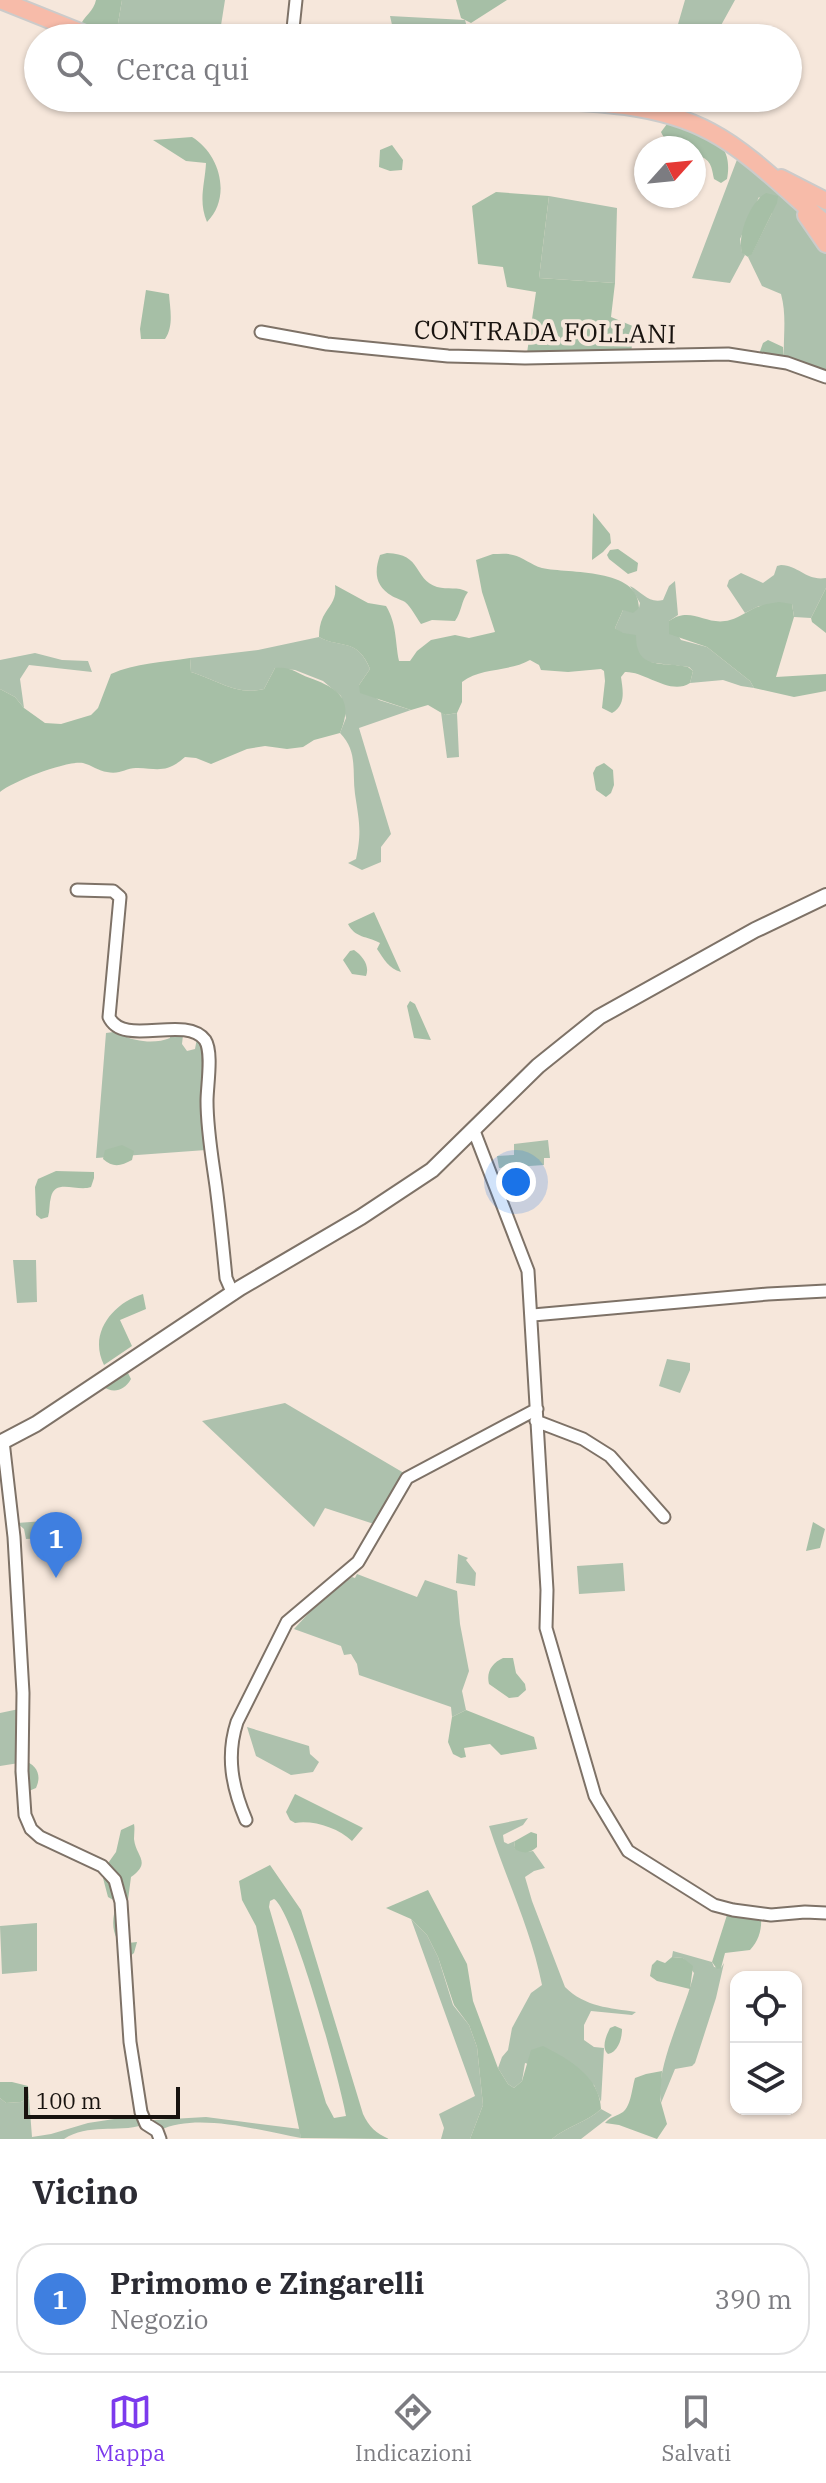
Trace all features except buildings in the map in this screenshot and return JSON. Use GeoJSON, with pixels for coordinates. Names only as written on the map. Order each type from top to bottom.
{"type":"FeatureCollection","features":[{"type":"Feature","properties":{"kind":"main road"},"geometry":{"type":"LineString","coordinates":[[0,0],[60,24]]}},
{"type":"Feature","properties":{"kind":"main road"},"geometry":{"type":"LineString","coordinates":[[658,112],[713,133],[826,224]]}},
{"type":"Feature","properties":{"kind":"main road"},"geometry":{"type":"LineString","coordinates":[[759,167],[826,201]]}},
{"type":"Feature","properties":{"kind":"main road"},"geometry":{"type":"LineString","coordinates":[[797,200],[826,244]]}},
{"type":"Feature","properties":{"kind":"main road"},"geometry":{"type":"LineString","coordinates":[[2,1442],[36,1424],[233,1294],[432,1170],[538,1066],[599,1017],[755,930],[826,896]]}},
{"type":"Feature","properties":{"kind":"street"},"geometry":{"type":"LineString","coordinates":[[293,24],[296,0]]}},
{"type":"Feature","properties":{"kind":"street","name":"CONTRADA FOLLANI"},"geometry":{"type":"LineString","coordinates":[[261,332],[327,344],[448,356],[525,358],[728,354],[787,363],[826,377]]}},
{"type":"Feature","properties":{"kind":"street"},"geometry":{"type":"LineString","coordinates":[[77,890],[113,891],[120,897],[109,1017],[112,1024],[123,1030],[195,1033],[206,1041],[209,1055],[208,1140],[226,1278],[233,1294]]}},
{"type":"Feature","properties":{"kind":"street"},"geometry":{"type":"LineString","coordinates":[[474,1131],[528,1271],[547,1590],[546,1628],[595,1796],[628,1851],[714,1905],[771,1915],[826,1913]]}},
{"type":"Feature","properties":{"kind":"street"},"geometry":{"type":"LineString","coordinates":[[533,1315],[826,1291]]}},
{"type":"Feature","properties":{"kind":"street"},"geometry":{"type":"LineString","coordinates":[[537,1415],[610,1456],[664,1517]]}},
{"type":"Feature","properties":{"kind":"street"},"geometry":{"type":"LineString","coordinates":[[246,1820],[230,1761],[232,1738],[287,1622],[358,1562],[407,1478],[537,1415]]}},
{"type":"Feature","properties":{"kind":"street"},"geometry":{"type":"LineString","coordinates":[[2,1442],[14,1537],[23,1693],[25,1815],[31,1829],[40,1837],[102,1866],[115,1880],[121,1902],[130,2042],[141,2112],[146,2124],[157,2131],[160,2139]]}},
{"type":"Feature","properties":{"kind":"green space"},"geometry":{"type":"Polygon","coordinates":[[[96,0],[122,0],[118,24],[81,24],[96,0]]]}},
{"type":"Feature","properties":{"kind":"green space"},"geometry":{"type":"Polygon","coordinates":[[[122,0],[225,0],[221,24],[118,24],[122,0]]]}},
{"type":"Feature","properties":{"kind":"green space"},"geometry":{"type":"Polygon","coordinates":[[[456,0],[507,0],[471,23],[461,18],[456,0]]]}},
{"type":"Feature","properties":{"kind":"green space"},"geometry":{"type":"Polygon","coordinates":[[[685,0],[735,0],[722,24],[678,24],[685,0]]]}},
{"type":"Feature","properties":{"kind":"green space"},"geometry":{"type":"Polygon","coordinates":[[[390,16],[465,20],[466,24],[392,24],[390,16]]]}},
{"type":"Feature","properties":{"kind":"green space"},"geometry":{"type":"Polygon","coordinates":[[[667,124],[705,136],[664,136],[661,132],[667,124]]]}},
{"type":"Feature","properties":{"kind":"green space"},"geometry":{"type":"Polygon","coordinates":[[[192,137],[210,154],[219,176],[219,201],[207,222],[202,200],[206,163],[186,161],[153,140],[192,137]]]}},
{"type":"Feature","properties":{"kind":"green space"},"geometry":{"type":"Polygon","coordinates":[[[706,137],[718,143],[724,151],[727,179],[721,183],[714,179],[706,160],[706,137]]]}},
{"type":"Feature","properties":{"kind":"green space"},"geometry":{"type":"Polygon","coordinates":[[[392,145],[403,160],[402,170],[390,171],[379,167],[380,150],[392,145]]]}},
{"type":"Feature","properties":{"kind":"green space"},"geometry":{"type":"Polygon","coordinates":[[[738,157],[782,192],[826,249],[826,373],[784,358],[781,294],[762,286],[748,257],[772,213],[759,197],[740,239],[745,255],[730,283],[692,278],[738,157]]]}},
{"type":"Feature","properties":{"kind":"green space"},"geometry":{"type":"Polygon","coordinates":[[[496,192],[549,196],[539,278],[615,283],[611,317],[635,327],[631,352],[527,353],[536,292],[507,287],[503,267],[478,264],[472,206],[496,192]]]}},
{"type":"Feature","properties":{"kind":"green space"},"geometry":{"type":"Polygon","coordinates":[[[766,193],[778,196],[777,203],[748,257],[742,253],[743,228],[750,211],[766,193]]]}},
{"type":"Feature","properties":{"kind":"green space"},"geometry":{"type":"Polygon","coordinates":[[[549,196],[617,208],[615,283],[539,278],[549,196]]]}},
{"type":"Feature","properties":{"kind":"green space"},"geometry":{"type":"Polygon","coordinates":[[[146,290],[169,294],[170,323],[165,339],[141,339],[146,290]]]}},
{"type":"Feature","properties":{"kind":"green space"},"geometry":{"type":"Polygon","coordinates":[[[768,340],[783,347],[784,358],[759,354],[763,343],[768,340]]]}},
{"type":"Feature","properties":{"kind":"green space"},"geometry":{"type":"Polygon","coordinates":[[[593,513],[610,534],[611,543],[592,560],[593,513]]]}},
{"type":"Feature","properties":{"kind":"green space"},"geometry":{"type":"Polygon","coordinates":[[[618,549],[638,563],[637,571],[628,574],[609,559],[607,555],[610,550],[618,549]]]}},
{"type":"Feature","properties":{"kind":"green space"},"geometry":{"type":"Polygon","coordinates":[[[387,553],[407,558],[429,583],[437,587],[468,592],[455,621],[432,620],[421,624],[405,602],[382,588],[377,567],[380,555],[387,553]]]}},
{"type":"Feature","properties":{"kind":"green space"},"geometry":{"type":"Polygon","coordinates":[[[493,554],[517,556],[542,568],[601,575],[628,585],[636,595],[639,608],[633,613],[623,610],[615,628],[636,635],[640,654],[645,659],[688,667],[693,671],[690,683],[674,687],[625,672],[621,677],[622,702],[612,713],[602,708],[605,681],[601,669],[568,672],[541,670],[530,660],[478,674],[462,682],[462,702],[457,713],[445,715],[428,705],[411,710],[360,693],[359,685],[370,669],[360,652],[319,637],[322,619],[334,598],[335,585],[368,603],[386,606],[394,626],[399,661],[410,661],[431,640],[455,635],[469,638],[495,632],[476,560],[493,554]]]}},
{"type":"Feature","properties":{"kind":"green space"},"geometry":{"type":"Polygon","coordinates":[[[781,565],[813,577],[826,578],[826,588],[811,618],[794,617],[792,604],[759,606],[745,613],[727,586],[729,580],[741,573],[763,583],[781,565]]]}},
{"type":"Feature","properties":{"kind":"green space"},"geometry":{"type":"Polygon","coordinates":[[[675,581],[678,615],[669,621],[681,640],[707,647],[750,681],[754,688],[723,680],[690,683],[693,671],[689,667],[646,662],[638,655],[636,645],[615,628],[623,610],[639,608],[640,603],[630,586],[658,601],[663,600],[669,586],[675,581]]]}},
{"type":"Feature","properties":{"kind":"green space"},"geometry":{"type":"Polygon","coordinates":[[[826,588],[826,633],[811,618],[826,588]]]}},
{"type":"Feature","properties":{"kind":"green space"},"geometry":{"type":"Polygon","coordinates":[[[779,602],[792,604],[794,617],[776,677],[826,674],[826,691],[794,697],[754,688],[750,681],[707,647],[669,634],[669,621],[677,617],[692,615],[721,621],[734,619],[762,605],[779,602]]]}},
{"type":"Feature","properties":{"kind":"green space"},"geometry":{"type":"Polygon","coordinates":[[[319,637],[360,652],[370,669],[359,685],[379,700],[411,710],[359,728],[391,834],[381,847],[381,862],[362,870],[348,863],[356,859],[359,826],[352,754],[340,733],[346,718],[341,696],[323,681],[295,670],[275,668],[264,689],[254,691],[236,689],[191,672],[190,658],[258,650],[319,637]]]}},
{"type":"Feature","properties":{"kind":"green space"},"geometry":{"type":"Polygon","coordinates":[[[35,653],[62,660],[88,661],[92,672],[29,665],[20,679],[24,708],[15,697],[0,689],[0,660],[35,653]]]}},
{"type":"Feature","properties":{"kind":"green space"},"geometry":{"type":"Polygon","coordinates":[[[190,658],[191,672],[236,689],[264,689],[275,668],[289,669],[320,682],[342,697],[345,704],[340,733],[314,740],[303,747],[247,749],[211,764],[185,757],[163,769],[134,768],[112,773],[76,763],[41,772],[0,792],[0,689],[15,697],[24,708],[45,723],[61,724],[91,715],[98,708],[111,674],[140,665],[190,658]]]}},
{"type":"Feature","properties":{"kind":"green space"},"geometry":{"type":"Polygon","coordinates":[[[441,712],[445,715],[457,713],[459,757],[447,758],[441,712]]]}},
{"type":"Feature","properties":{"kind":"green space"},"geometry":{"type":"Polygon","coordinates":[[[604,763],[613,770],[614,785],[606,797],[596,790],[593,773],[596,767],[604,763]]]}},
{"type":"Feature","properties":{"kind":"green space"},"geometry":{"type":"Polygon","coordinates":[[[374,912],[401,972],[393,969],[377,949],[380,943],[358,934],[348,924],[374,912]]]}},
{"type":"Feature","properties":{"kind":"green space"},"geometry":{"type":"Polygon","coordinates":[[[354,950],[365,962],[366,976],[352,974],[343,960],[354,950]]]}},
{"type":"Feature","properties":{"kind":"green space"},"geometry":{"type":"Polygon","coordinates":[[[410,1001],[415,1004],[431,1040],[414,1038],[407,1006],[410,1001]]]}},
{"type":"Feature","properties":{"kind":"green space"},"geometry":{"type":"Polygon","coordinates":[[[121,1031],[122,1035],[146,1041],[170,1038],[170,1032],[183,1035],[182,1044],[187,1051],[195,1049],[197,1038],[205,1051],[206,1150],[96,1158],[106,1033],[121,1031]]]}},
{"type":"Feature","properties":{"kind":"green space"},"geometry":{"type":"Polygon","coordinates":[[[548,1140],[550,1158],[544,1158],[544,1165],[499,1168],[497,1156],[514,1155],[514,1144],[548,1140]]]}},
{"type":"Feature","properties":{"kind":"green space"},"geometry":{"type":"Polygon","coordinates":[[[122,1145],[134,1151],[132,1160],[117,1165],[103,1159],[105,1150],[122,1145]]]}},
{"type":"Feature","properties":{"kind":"green space"},"geometry":{"type":"Polygon","coordinates":[[[56,1171],[94,1172],[94,1178],[91,1187],[62,1187],[53,1191],[48,1217],[41,1219],[36,1215],[35,1187],[38,1179],[56,1171]]]}},
{"type":"Feature","properties":{"kind":"green space"},"geometry":{"type":"Polygon","coordinates":[[[13,1260],[36,1260],[37,1302],[17,1303],[13,1260]]]}},
{"type":"Feature","properties":{"kind":"green space"},"geometry":{"type":"Polygon","coordinates":[[[143,1294],[146,1309],[120,1320],[132,1346],[104,1365],[99,1342],[106,1321],[122,1304],[143,1294]]]}},
{"type":"Feature","properties":{"kind":"green space"},"geometry":{"type":"Polygon","coordinates":[[[667,1359],[690,1363],[680,1393],[659,1386],[667,1359]]]}},
{"type":"Feature","properties":{"kind":"green space"},"geometry":{"type":"Polygon","coordinates":[[[126,1369],[131,1379],[125,1386],[114,1390],[102,1386],[126,1369]]]}},
{"type":"Feature","properties":{"kind":"green space"},"geometry":{"type":"Polygon","coordinates":[[[285,1403],[409,1476],[377,1525],[325,1508],[314,1527],[202,1421],[285,1403]]]}},
{"type":"Feature","properties":{"kind":"green space"},"geometry":{"type":"Polygon","coordinates":[[[58,1520],[60,1537],[26,1539],[24,1529],[17,1523],[58,1520]]]}},
{"type":"Feature","properties":{"kind":"green space"},"geometry":{"type":"Polygon","coordinates":[[[813,1522],[825,1529],[820,1548],[806,1551],[813,1522]]]}},
{"type":"Feature","properties":{"kind":"green space"},"geometry":{"type":"Polygon","coordinates":[[[458,1554],[468,1558],[466,1560],[476,1573],[475,1586],[456,1583],[458,1554]]]}},
{"type":"Feature","properties":{"kind":"green space"},"geometry":{"type":"Polygon","coordinates":[[[623,1563],[625,1591],[579,1594],[577,1566],[623,1563]]]}},
{"type":"Feature","properties":{"kind":"green space"},"geometry":{"type":"Polygon","coordinates":[[[357,1574],[417,1597],[425,1580],[457,1591],[469,1671],[462,1691],[466,1710],[452,1717],[451,1707],[359,1675],[351,1654],[344,1655],[341,1646],[294,1629],[318,1603],[357,1574]]]}},
{"type":"Feature","properties":{"kind":"green space"},"geometry":{"type":"Polygon","coordinates":[[[503,1658],[513,1658],[516,1673],[525,1684],[526,1690],[518,1697],[509,1698],[489,1684],[491,1668],[503,1658]]]}},
{"type":"Feature","properties":{"kind":"green space"},"geometry":{"type":"Polygon","coordinates":[[[19,1709],[19,1763],[0,1766],[0,1713],[19,1709]]]}},
{"type":"Feature","properties":{"kind":"green space"},"geometry":{"type":"Polygon","coordinates":[[[466,1710],[534,1737],[537,1749],[501,1755],[490,1744],[464,1748],[466,1757],[453,1754],[448,1742],[452,1717],[466,1710]]]}},
{"type":"Feature","properties":{"kind":"green space"},"geometry":{"type":"Polygon","coordinates":[[[247,1727],[309,1746],[310,1754],[319,1762],[313,1772],[291,1775],[256,1756],[247,1727]]]}},
{"type":"Feature","properties":{"kind":"green space"},"geometry":{"type":"Polygon","coordinates":[[[23,1760],[35,1768],[38,1775],[36,1788],[24,1793],[15,1776],[16,1768],[23,1760]]]}},
{"type":"Feature","properties":{"kind":"green space"},"geometry":{"type":"Polygon","coordinates":[[[295,1794],[363,1828],[352,1841],[325,1826],[295,1823],[286,1812],[295,1794]]]}},
{"type":"Feature","properties":{"kind":"green space"},"geometry":{"type":"Polygon","coordinates":[[[528,1818],[523,1825],[503,1835],[504,1842],[515,1841],[514,1848],[533,1851],[545,1868],[525,1877],[565,1987],[589,2003],[636,2012],[632,2015],[591,2011],[584,2025],[584,2040],[594,2047],[604,2048],[601,2102],[594,2085],[525,2063],[522,2081],[514,2088],[498,2068],[508,2050],[512,2028],[531,1993],[542,1985],[525,1924],[489,1826],[528,1818]]]}},
{"type":"Feature","properties":{"kind":"green space"},"geometry":{"type":"Polygon","coordinates":[[[134,1824],[135,1845],[142,1863],[131,1877],[128,1900],[123,1902],[128,1943],[137,1942],[134,1953],[128,1958],[114,1932],[117,1902],[108,1897],[103,1878],[106,1866],[116,1852],[121,1830],[134,1824]]]}},
{"type":"Feature","properties":{"kind":"green space"},"geometry":{"type":"Polygon","coordinates":[[[531,1832],[537,1834],[537,1847],[526,1852],[514,1848],[515,1841],[531,1832]]]}},
{"type":"Feature","properties":{"kind":"green space"},"geometry":{"type":"Polygon","coordinates":[[[270,1865],[301,1910],[363,2114],[373,2129],[389,2139],[301,2138],[256,1926],[242,1900],[239,1881],[270,1865]],[[274,1899],[270,1901],[269,1907],[326,2103],[334,2118],[346,2116],[316,2001],[283,1911],[274,1899]]]}},
{"type":"Feature","properties":{"kind":"green space"},"geometry":{"type":"Polygon","coordinates":[[[428,1890],[467,1964],[473,2001],[498,2068],[508,2084],[514,2088],[522,2081],[531,2050],[543,2046],[573,2063],[589,2078],[599,2098],[601,2109],[596,2113],[552,2139],[470,2139],[483,2105],[477,2047],[469,2025],[454,2005],[427,1935],[411,1919],[386,1908],[428,1890]]]}},
{"type":"Feature","properties":{"kind":"green space"},"geometry":{"type":"Polygon","coordinates":[[[727,1915],[761,1917],[760,1930],[750,1950],[725,1953],[721,1968],[717,1969],[712,1962],[727,1915]]]}},
{"type":"Feature","properties":{"kind":"green space"},"geometry":{"type":"Polygon","coordinates":[[[411,1919],[427,1935],[438,1957],[453,2005],[469,2025],[477,2047],[483,2105],[470,2139],[441,2139],[444,2128],[439,2114],[475,2096],[411,1919]]]}},
{"type":"Feature","properties":{"kind":"green space"},"geometry":{"type":"Polygon","coordinates":[[[37,1923],[37,1971],[2,1974],[0,1926],[37,1923]]]}},
{"type":"Feature","properties":{"kind":"green space"},"geometry":{"type":"Polygon","coordinates":[[[673,1951],[712,1962],[714,1967],[721,1968],[724,1963],[695,2063],[675,2069],[661,2103],[660,2089],[666,2056],[694,1973],[683,1958],[672,1957],[673,1951]]]}},
{"type":"Feature","properties":{"kind":"green space"},"geometry":{"type":"Polygon","coordinates":[[[672,1957],[683,1958],[693,1966],[690,1989],[657,1981],[650,1976],[652,1965],[657,1960],[665,1963],[672,1957]]]}},
{"type":"Feature","properties":{"kind":"green space"},"geometry":{"type":"Polygon","coordinates":[[[615,2026],[622,2029],[621,2037],[617,2048],[608,2054],[606,2038],[610,2028],[615,2026]]]}},
{"type":"Feature","properties":{"kind":"green space"},"geometry":{"type":"Polygon","coordinates":[[[662,2071],[660,2099],[667,2124],[657,2139],[605,2123],[626,2109],[635,2078],[662,2071]]]}},
{"type":"Feature","properties":{"kind":"green space"},"geometry":{"type":"Polygon","coordinates":[[[0,2082],[28,2086],[29,2098],[6,2103],[0,2098],[0,2082]]]}},
{"type":"Feature","properties":{"kind":"green space"},"geometry":{"type":"Polygon","coordinates":[[[0,2098],[6,2103],[29,2098],[32,2137],[88,2123],[140,2115],[143,2125],[83,2131],[64,2139],[0,2139],[0,2098]]]}},
{"type":"Feature","properties":{"kind":"green space"},"geometry":{"type":"Polygon","coordinates":[[[601,2109],[612,2115],[581,2139],[552,2139],[590,2117],[601,2109]]]}},
{"type":"Feature","properties":{"kind":"green space"},"geometry":{"type":"Polygon","coordinates":[[[206,2117],[300,2129],[301,2138],[211,2123],[175,2125],[160,2130],[154,2120],[206,2117]]]}},
{"type":"Feature","properties":{"kind":"place","name":"Primomo e Zingarelli"},"geometry":{"type":"Point","coordinates":[56,1578]}}]}
